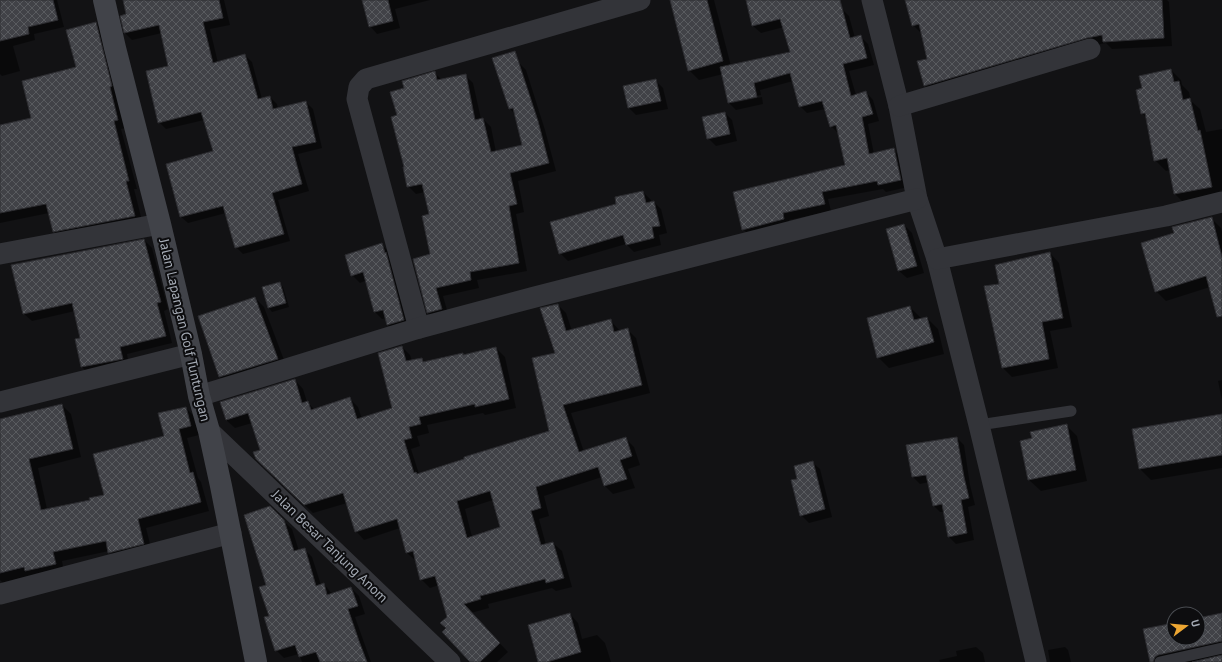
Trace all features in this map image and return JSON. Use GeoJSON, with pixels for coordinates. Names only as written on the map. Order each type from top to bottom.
{"type":"FeatureCollection","features":[{"type":"Feature","properties":{"kind":"street","name":"Jalan Lapangan Golf Tuntungan"},"geometry":{"type":"LineString","coordinates":[[104,0],[114,48],[160,224],[191,354],[199,396],[209,431],[256,662]]}},
{"type":"Feature","properties":{"kind":"street"},"geometry":{"type":"LineString","coordinates":[[419,328],[357,99],[359,87],[366,79],[640,0]]}},
{"type":"Feature","properties":{"kind":"street"},"geometry":{"type":"LineString","coordinates":[[872,0],[899,106],[917,199],[937,259],[1036,662]]}},
{"type":"Feature","properties":{"kind":"street"},"geometry":{"type":"LineString","coordinates":[[899,106],[1090,49]]}},
{"type":"Feature","properties":{"kind":"street"},"geometry":{"type":"LineString","coordinates":[[199,396],[419,328],[917,199]]}},
{"type":"Feature","properties":{"kind":"street"},"geometry":{"type":"LineString","coordinates":[[937,259],[1166,216],[1222,202]]}},
{"type":"Feature","properties":{"kind":"street"},"geometry":{"type":"LineString","coordinates":[[0,254],[160,224]]}},
{"type":"Feature","properties":{"kind":"street"},"geometry":{"type":"LineString","coordinates":[[0,402],[191,354]]}},
{"type":"Feature","properties":{"kind":"street","name":"Jalan Besar Tanjung Anom"},"geometry":{"type":"LineString","coordinates":[[209,431],[450,662]]}},
{"type":"Feature","properties":{"kind":"street"},"geometry":{"type":"LineString","coordinates":[[0,594],[231,534]]}},
{"type":"Feature","properties":{"kind":"lane"},"geometry":{"type":"LineString","coordinates":[[979,425],[1071,411]]}},
{"type":"Feature","properties":{"kind":"lane"},"geometry":{"type":"LineString","coordinates":[[1160,662],[1222,648]]}},
{"type":"Feature","properties":{"kind":"building"},"geometry":{"type":"Polygon","coordinates":[[[0,0],[53,0],[58,20],[28,27],[29,34],[0,41],[0,0]]]}},
{"type":"Feature","properties":{"kind":"building"},"geometry":{"type":"Polygon","coordinates":[[[123,0],[219,0],[223,18],[203,22],[213,63],[245,54],[258,99],[270,96],[273,109],[306,101],[316,142],[292,147],[302,184],[272,193],[284,234],[235,248],[223,206],[180,217],[166,164],[213,151],[201,112],[158,123],[146,71],[168,66],[159,25],[124,33],[120,16],[126,14],[123,0]]]}},
{"type":"Feature","properties":{"kind":"building"},"geometry":{"type":"Polygon","coordinates":[[[362,0],[388,0],[393,21],[369,27],[362,0]]]}},
{"type":"Feature","properties":{"kind":"building"},"geometry":{"type":"Polygon","coordinates":[[[670,0],[707,0],[723,61],[688,71],[670,0]]]}},
{"type":"Feature","properties":{"kind":"building"},"geometry":{"type":"Polygon","coordinates":[[[746,0],[840,0],[850,38],[861,35],[867,58],[843,64],[851,96],[866,91],[873,114],[862,117],[869,154],[894,148],[901,180],[878,185],[877,181],[822,192],[825,204],[783,213],[784,219],[742,230],[733,192],[845,165],[836,125],[830,127],[822,101],[799,107],[790,73],[754,83],[757,97],[728,103],[720,67],[790,52],[780,19],[752,26],[746,0]]]}},
{"type":"Feature","properties":{"kind":"building"},"geometry":{"type":"Polygon","coordinates":[[[905,0],[1162,0],[1164,38],[1103,42],[1102,35],[1087,38],[924,86],[917,61],[927,59],[919,24],[912,26],[905,0]]]}},
{"type":"Feature","properties":{"kind":"building"},"geometry":{"type":"Polygon","coordinates":[[[96,22],[112,86],[110,87],[118,120],[114,121],[129,181],[126,181],[135,216],[53,232],[46,204],[0,213],[0,125],[31,118],[22,81],[76,67],[66,30],[96,22]]]}},
{"type":"Feature","properties":{"kind":"building"},"geometry":{"type":"Polygon","coordinates":[[[515,51],[538,121],[549,163],[510,173],[517,204],[509,206],[519,263],[470,272],[471,280],[436,288],[442,309],[427,313],[413,259],[430,254],[422,216],[429,214],[422,184],[407,187],[404,167],[391,117],[397,115],[390,92],[404,88],[402,81],[435,71],[437,80],[466,74],[475,120],[483,118],[491,152],[522,145],[513,108],[509,109],[492,58],[515,51]]]}},
{"type":"Feature","properties":{"kind":"building"},"geometry":{"type":"Polygon","coordinates":[[[1171,69],[1174,82],[1179,81],[1183,100],[1190,98],[1198,131],[1200,130],[1212,187],[1174,194],[1167,158],[1154,161],[1145,113],[1141,114],[1136,90],[1142,88],[1139,76],[1171,69]]]}},
{"type":"Feature","properties":{"kind":"building"},"geometry":{"type":"Polygon","coordinates":[[[656,79],[661,101],[628,108],[623,86],[656,79]]]}},
{"type":"Feature","properties":{"kind":"building"},"geometry":{"type":"Polygon","coordinates":[[[725,112],[730,134],[707,139],[702,117],[725,112]]]}},
{"type":"Feature","properties":{"kind":"building"},"geometry":{"type":"Polygon","coordinates":[[[643,191],[646,203],[654,201],[660,226],[652,227],[654,238],[626,245],[623,235],[559,254],[550,222],[616,204],[615,197],[643,191]]]}},
{"type":"Feature","properties":{"kind":"building"},"geometry":{"type":"Polygon","coordinates":[[[1212,217],[1222,257],[1222,316],[1217,317],[1206,276],[1155,292],[1141,243],[1174,233],[1172,227],[1212,217]]]}},
{"type":"Feature","properties":{"kind":"building"},"geometry":{"type":"Polygon","coordinates":[[[904,224],[917,266],[898,271],[886,229],[904,224]]]}},
{"type":"Feature","properties":{"kind":"building"},"geometry":{"type":"Polygon","coordinates":[[[144,239],[161,302],[157,303],[166,336],[120,347],[123,359],[81,367],[75,339],[80,338],[72,303],[23,314],[11,265],[144,239]]]}},
{"type":"Feature","properties":{"kind":"building"},"geometry":{"type":"Polygon","coordinates":[[[382,243],[385,253],[386,252],[404,320],[387,325],[383,310],[374,312],[363,272],[351,276],[345,255],[382,243]]]}},
{"type":"Feature","properties":{"kind":"building"},"geometry":{"type":"Polygon","coordinates":[[[1050,252],[1063,318],[1042,322],[1049,359],[1002,368],[984,286],[999,284],[995,265],[1050,252]]]}},
{"type":"Feature","properties":{"kind":"building"},"geometry":{"type":"Polygon","coordinates":[[[280,282],[286,303],[268,308],[262,287],[280,282]]]}},
{"type":"Feature","properties":{"kind":"building"},"geometry":{"type":"Polygon","coordinates":[[[255,297],[278,359],[219,377],[198,316],[255,297]]]}},
{"type":"Feature","properties":{"kind":"building"},"geometry":{"type":"Polygon","coordinates":[[[558,304],[566,331],[611,319],[614,332],[628,328],[642,385],[563,405],[579,452],[626,437],[632,456],[620,460],[627,479],[604,486],[598,467],[536,487],[541,508],[531,511],[541,545],[553,542],[564,578],[546,583],[545,579],[480,596],[481,599],[464,604],[500,643],[480,662],[470,662],[442,632],[446,628],[440,623],[447,617],[435,576],[420,580],[413,551],[406,553],[397,519],[355,532],[343,493],[304,505],[256,459],[253,452],[260,450],[248,413],[226,420],[220,402],[295,379],[302,403],[308,401],[311,410],[350,397],[357,419],[392,408],[378,353],[402,346],[406,361],[422,358],[423,362],[496,347],[509,399],[475,407],[475,404],[419,417],[421,424],[409,427],[412,438],[404,440],[414,473],[416,472],[417,474],[464,459],[464,457],[549,431],[532,358],[555,353],[540,308],[558,304]],[[490,491],[457,501],[467,538],[500,527],[490,491]]]}},
{"type":"Feature","properties":{"kind":"building"},"geometry":{"type":"Polygon","coordinates":[[[910,306],[914,320],[927,317],[934,342],[877,358],[867,318],[910,306]]]}},
{"type":"Feature","properties":{"kind":"building"},"geometry":{"type":"Polygon","coordinates":[[[62,404],[73,449],[29,459],[41,510],[90,500],[89,498],[104,495],[93,454],[164,436],[158,413],[186,407],[191,426],[179,429],[190,473],[193,472],[201,502],[138,519],[144,544],[108,553],[106,541],[53,552],[56,564],[25,571],[24,567],[0,573],[0,419],[62,404]]]}},
{"type":"Feature","properties":{"kind":"building"},"geometry":{"type":"Polygon","coordinates":[[[1222,414],[1222,455],[1139,469],[1132,429],[1222,414]]]}},
{"type":"Feature","properties":{"kind":"building"},"geometry":{"type":"Polygon","coordinates":[[[1067,424],[1076,470],[1028,480],[1020,441],[1032,438],[1030,432],[1067,424]]]}},
{"type":"Feature","properties":{"kind":"building"},"geometry":{"type":"Polygon","coordinates":[[[957,437],[969,498],[961,500],[967,533],[948,537],[942,504],[933,506],[926,475],[912,477],[906,445],[957,437]]]}},
{"type":"Feature","properties":{"kind":"building"},"geometry":{"type":"Polygon","coordinates":[[[813,461],[825,509],[800,516],[791,480],[797,479],[794,466],[813,461]]]}},
{"type":"Feature","properties":{"kind":"building"},"geometry":{"type":"Polygon","coordinates":[[[270,506],[284,520],[294,551],[305,548],[316,586],[324,583],[327,595],[351,587],[358,606],[348,609],[367,662],[320,662],[316,652],[299,657],[295,645],[275,651],[264,617],[269,616],[259,587],[266,585],[244,515],[270,506]]]}},
{"type":"Feature","properties":{"kind":"building"},"geometry":{"type":"Polygon","coordinates":[[[570,613],[581,652],[547,662],[538,662],[528,625],[570,613]]]}},
{"type":"Feature","properties":{"kind":"building"},"geometry":{"type":"Polygon","coordinates":[[[1222,613],[1222,641],[1206,644],[1206,616],[1222,613]]]}},
{"type":"Feature","properties":{"kind":"building"},"geometry":{"type":"Polygon","coordinates":[[[1166,625],[1166,646],[1199,646],[1158,655],[1155,657],[1153,662],[1150,662],[1143,629],[1166,625]]]}},
{"type":"Feature","properties":{"kind":"building"},"geometry":{"type":"Polygon","coordinates":[[[1222,655],[1222,662],[1192,662],[1222,655]]]}}]}
